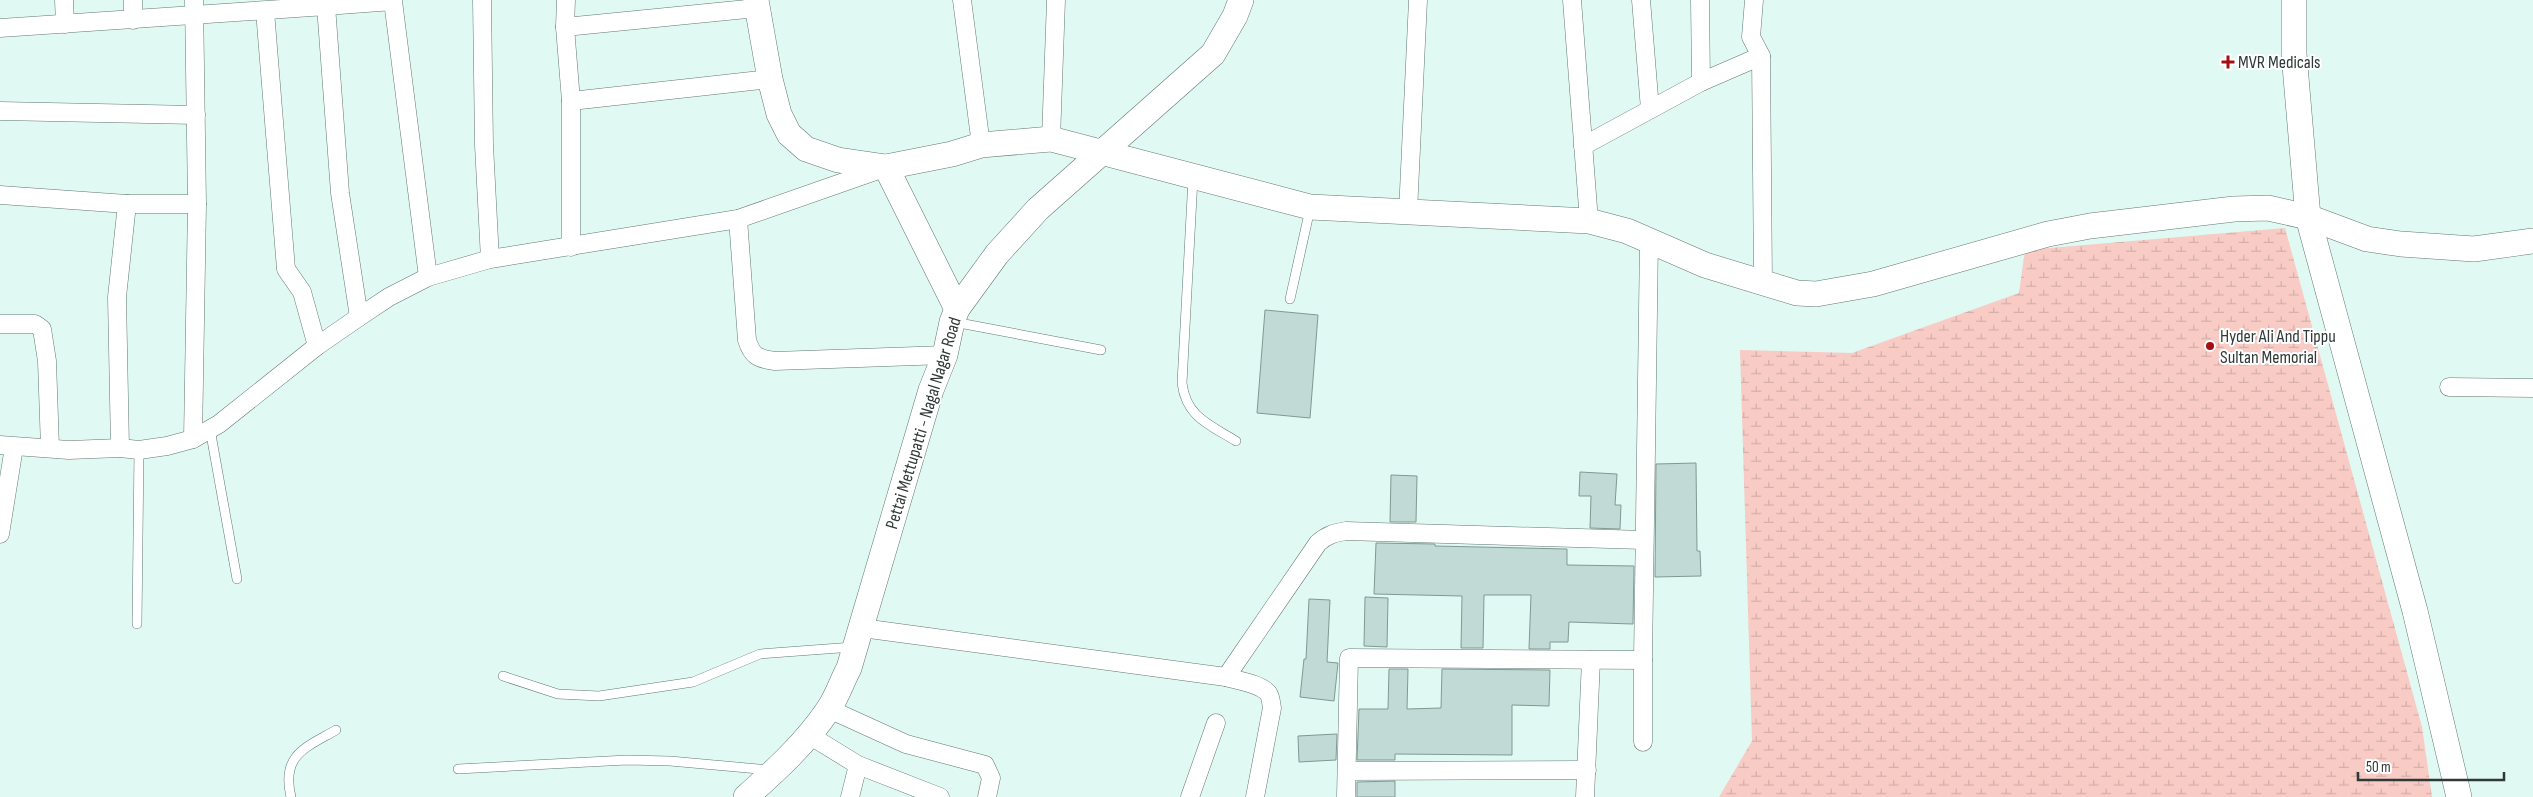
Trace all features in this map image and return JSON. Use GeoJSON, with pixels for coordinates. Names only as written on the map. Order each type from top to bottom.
{"type":"FeatureCollection","features":[{"type":"Feature","properties":{"kind":"main road","name":"Pettai Mettupatti - Nagal Nagar Road"},"geometry":{"type":"LineString","coordinates":[[746,797],[776,770],[809,735],[829,709],[859,637],[931,390],[945,355],[954,315],[1009,241],[1038,209],[1101,151],[1183,83],[1213,54],[1235,16],[1241,0]]}},
{"type":"Feature","properties":{"kind":"main road"},"geometry":{"type":"LineString","coordinates":[[2294,0],[2294,54],[2308,217],[2415,611],[2459,797]]}},
{"type":"Feature","properties":{"kind":"main road"},"geometry":{"type":"LineString","coordinates":[[756,4],[770,79],[779,114],[789,134],[806,149],[838,160],[886,167],[952,154],[981,145],[1051,139],[1101,151],[1193,178],[1310,207],[1589,221],[1627,231],[1705,265],[1797,293],[1816,294],[1873,284],[2048,234],[2149,218],[2268,208],[2308,217],[2367,239],[2401,244],[2474,249],[2533,240]]}},
{"type":"Feature","properties":{"kind":"main road"},"geometry":{"type":"LineString","coordinates":[[886,167],[954,315]]}},
{"type":"Feature","properties":{"kind":"street"},"geometry":{"type":"LineString","coordinates":[[64,0],[65,24]]}},
{"type":"Feature","properties":{"kind":"street"},"geometry":{"type":"LineString","coordinates":[[133,0],[133,20]]}},
{"type":"Feature","properties":{"kind":"street"},"geometry":{"type":"LineString","coordinates":[[0,28],[133,20],[194,8],[265,10],[326,3],[394,0],[428,277]]}},
{"type":"Feature","properties":{"kind":"street"},"geometry":{"type":"LineString","coordinates":[[482,0],[484,145],[490,259]]}},
{"type":"Feature","properties":{"kind":"street"},"geometry":{"type":"LineString","coordinates":[[566,0],[571,101],[571,247]]}},
{"type":"Feature","properties":{"kind":"street"},"geometry":{"type":"LineString","coordinates":[[962,0],[981,145]]}},
{"type":"Feature","properties":{"kind":"street"},"geometry":{"type":"LineString","coordinates":[[1051,139],[1056,0]]}},
{"type":"Feature","properties":{"kind":"street"},"geometry":{"type":"LineString","coordinates":[[1408,212],[1418,0]]}},
{"type":"Feature","properties":{"kind":"street"},"geometry":{"type":"LineString","coordinates":[[1572,0],[1589,221]]}},
{"type":"Feature","properties":{"kind":"street"},"geometry":{"type":"LineString","coordinates":[[1641,0],[1650,109]]}},
{"type":"Feature","properties":{"kind":"street"},"geometry":{"type":"LineString","coordinates":[[1700,0],[1701,82]]}},
{"type":"Feature","properties":{"kind":"street"},"geometry":{"type":"LineString","coordinates":[[1754,0],[1751,37],[1761,56],[1763,282]]}},
{"type":"Feature","properties":{"kind":"street"},"geometry":{"type":"LineString","coordinates":[[326,3],[340,193],[359,317]]}},
{"type":"Feature","properties":{"kind":"street"},"geometry":{"type":"LineString","coordinates":[[566,27],[756,4]]}},
{"type":"Feature","properties":{"kind":"street"},"geometry":{"type":"LineString","coordinates":[[193,439],[197,204],[194,8]]}},
{"type":"Feature","properties":{"kind":"street"},"geometry":{"type":"LineString","coordinates":[[265,10],[286,269],[302,292],[317,346]]}},
{"type":"Feature","properties":{"kind":"street"},"geometry":{"type":"LineString","coordinates":[[1583,146],[1701,82],[1761,56]]}},
{"type":"Feature","properties":{"kind":"street"},"geometry":{"type":"LineString","coordinates":[[571,101],[770,79]]}},
{"type":"Feature","properties":{"kind":"street"},"geometry":{"type":"LineString","coordinates":[[0,111],[196,115]]}},
{"type":"Feature","properties":{"kind":"street"},"geometry":{"type":"LineString","coordinates":[[0,534],[7,446],[139,450],[167,446],[193,439],[210,429],[317,346],[388,297],[428,277],[490,259],[738,220],[886,167]]}},
{"type":"Feature","properties":{"kind":"street"},"geometry":{"type":"LineString","coordinates":[[0,195],[127,204],[197,204]]}},
{"type":"Feature","properties":{"kind":"street"},"geometry":{"type":"LineString","coordinates":[[120,448],[117,297],[127,204]]}},
{"type":"Feature","properties":{"kind":"street"},"geometry":{"type":"LineString","coordinates":[[738,220],[747,340],[751,352],[759,359],[775,361],[945,355]]}},
{"type":"Feature","properties":{"kind":"street"},"geometry":{"type":"LineString","coordinates":[[1643,742],[1642,660],[1649,241]]}},
{"type":"Feature","properties":{"kind":"street"},"geometry":{"type":"LineString","coordinates":[[0,324],[35,324],[42,329],[46,340],[48,361],[50,448]]}},
{"type":"Feature","properties":{"kind":"street"},"geometry":{"type":"LineString","coordinates":[[2449,387],[2533,388]]}},
{"type":"Feature","properties":{"kind":"street"},"geometry":{"type":"LineString","coordinates":[[1226,677],[1318,543],[1325,536],[1333,533],[1346,531],[1644,540]]}},
{"type":"Feature","properties":{"kind":"street"},"geometry":{"type":"LineString","coordinates":[[859,637],[1226,677],[1259,687],[1268,692],[1272,708],[1255,797]]}},
{"type":"Feature","properties":{"kind":"street"},"geometry":{"type":"LineString","coordinates":[[1346,797],[1349,658],[1642,660]]}},
{"type":"Feature","properties":{"kind":"street"},"geometry":{"type":"LineString","coordinates":[[1585,797],[1591,660]]}},
{"type":"Feature","properties":{"kind":"street"},"geometry":{"type":"LineString","coordinates":[[829,709],[906,744],[985,765],[990,771],[991,778],[987,797]]}},
{"type":"Feature","properties":{"kind":"street"},"geometry":{"type":"LineString","coordinates":[[1190,797],[1216,723]]}},
{"type":"Feature","properties":{"kind":"street"},"geometry":{"type":"LineString","coordinates":[[809,735],[858,765],[940,797]]}},
{"type":"Feature","properties":{"kind":"street"},"geometry":{"type":"LineString","coordinates":[[850,797],[858,765]]}},
{"type":"Feature","properties":{"kind":"street"},"geometry":{"type":"LineString","coordinates":[[1348,771],[1587,770]]}},
{"type":"Feature","properties":{"kind":"lane"},"geometry":{"type":"LineString","coordinates":[[1193,178],[1182,383],[1184,396],[1190,409],[1202,420],[1236,442]]}},
{"type":"Feature","properties":{"kind":"lane"},"geometry":{"type":"LineString","coordinates":[[1290,299],[1310,207]]}},
{"type":"Feature","properties":{"kind":"lane"},"geometry":{"type":"LineString","coordinates":[[954,315],[1101,350]]}},
{"type":"Feature","properties":{"kind":"lane"},"geometry":{"type":"LineString","coordinates":[[210,429],[238,579]]}},
{"type":"Feature","properties":{"kind":"lane"},"geometry":{"type":"LineString","coordinates":[[137,624],[139,450]]}},
{"type":"Feature","properties":{"kind":"lane"},"geometry":{"type":"LineString","coordinates":[[503,676],[558,694],[599,696],[693,682],[760,654],[859,637]]}},
{"type":"Feature","properties":{"kind":"lane"},"geometry":{"type":"LineString","coordinates":[[291,797],[288,784],[289,768],[296,754],[336,730]]}},
{"type":"Feature","properties":{"kind":"lane"},"geometry":{"type":"LineString","coordinates":[[458,769],[628,760],[670,761],[776,770]]}},
{"type":"Feature","properties":{"kind":"green space"},"geometry":{"type":"Polygon","coordinates":[[[2285,228],[2422,727],[2432,797],[1719,797],[1752,741],[1740,350],[1852,353],[2019,293],[2025,250],[2285,228]]]}},
{"type":"Feature","properties":{"kind":"building"},"geometry":{"type":"Polygon","coordinates":[[[1265,310],[1318,315],[1310,418],[1257,413],[1265,310]]]}},
{"type":"Feature","properties":{"kind":"building"},"geometry":{"type":"Polygon","coordinates":[[[1696,463],[1697,551],[1700,551],[1701,576],[1655,577],[1656,464],[1696,463]]]}},
{"type":"Feature","properties":{"kind":"building"},"geometry":{"type":"Polygon","coordinates":[[[1580,472],[1617,474],[1615,505],[1621,505],[1620,529],[1590,528],[1591,496],[1579,496],[1580,472]]]}},
{"type":"Feature","properties":{"kind":"building"},"geometry":{"type":"Polygon","coordinates":[[[1391,475],[1417,476],[1416,522],[1390,522],[1391,475]]]}},
{"type":"Feature","properties":{"kind":"building"},"geometry":{"type":"Polygon","coordinates":[[[1376,543],[1567,549],[1567,565],[1634,566],[1633,624],[1569,622],[1568,642],[1550,642],[1550,649],[1529,649],[1531,595],[1484,595],[1483,648],[1461,648],[1462,596],[1374,594],[1376,543]]]}},
{"type":"Feature","properties":{"kind":"building"},"geometry":{"type":"Polygon","coordinates":[[[1365,597],[1388,598],[1387,647],[1364,646],[1365,597]]]}},
{"type":"Feature","properties":{"kind":"building"},"geometry":{"type":"Polygon","coordinates":[[[1309,599],[1330,600],[1327,662],[1338,663],[1334,701],[1300,697],[1304,659],[1306,659],[1309,599]]]}},
{"type":"Feature","properties":{"kind":"building"},"geometry":{"type":"Polygon","coordinates":[[[1389,669],[1408,669],[1407,709],[1441,708],[1442,669],[1550,670],[1549,706],[1512,705],[1512,755],[1395,754],[1395,760],[1357,760],[1359,709],[1388,709],[1389,669]]]}},
{"type":"Feature","properties":{"kind":"building"},"geometry":{"type":"Polygon","coordinates":[[[1337,734],[1336,760],[1299,762],[1298,736],[1337,734]]]}},
{"type":"Feature","properties":{"kind":"building"},"geometry":{"type":"Polygon","coordinates":[[[1395,781],[1395,797],[1357,797],[1357,782],[1395,781]]]}},
{"type":"Feature","properties":{"kind":"place","name":"MVR Medicals"},"geometry":{"type":"Point","coordinates":[2228,62]}},
{"type":"Feature","properties":{"kind":"place","name":"Hyder Ali And Tippu Sultan Memorial"},"geometry":{"type":"Point","coordinates":[2210,346]}}]}
